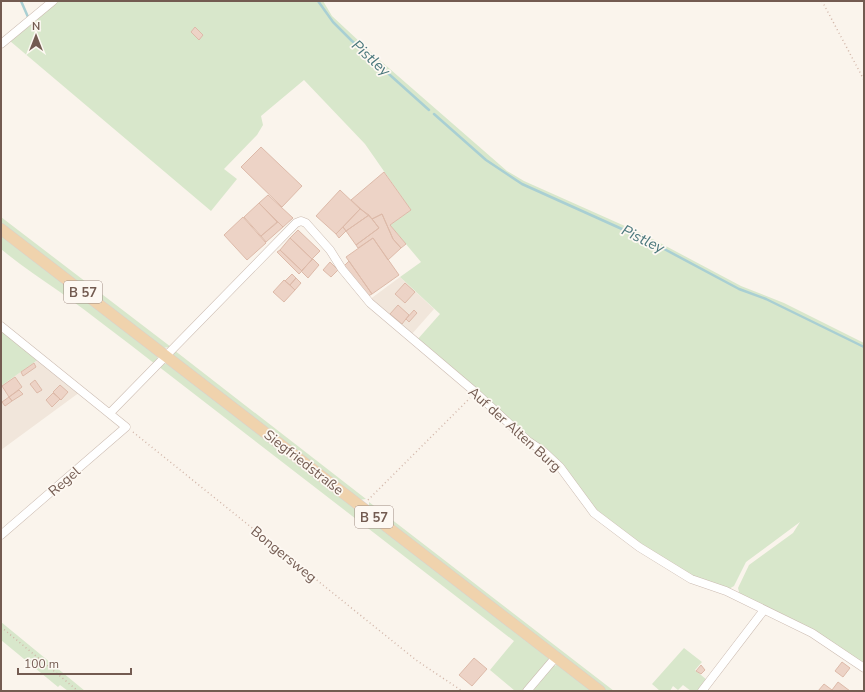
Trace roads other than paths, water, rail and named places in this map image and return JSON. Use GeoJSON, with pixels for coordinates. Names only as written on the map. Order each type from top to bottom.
{"type":"FeatureCollection","features":[{"type":"Feature","properties":{"kind":"main road","name":"B 57"},"geometry":{"type":"LineString","coordinates":[[1,229],[165,356]]}},
{"type":"Feature","properties":{"kind":"main road","name":"Siegfriedstraße"},"geometry":{"type":"LineString","coordinates":[[165,356],[555,658],[600,691]]}},
{"type":"Feature","properties":{"kind":"street"},"geometry":{"type":"LineString","coordinates":[[1,44],[53,1]]}},
{"type":"Feature","properties":{"kind":"street","name":"Auf der Alten Burg"},"geometry":{"type":"LineString","coordinates":[[165,356],[296,222],[306,222],[330,250],[342,269],[370,303],[475,392],[528,441],[543,451],[560,467],[594,513],[639,547],[691,579],[726,591],[812,632],[864,668]]}},
{"type":"Feature","properties":{"kind":"street"},"geometry":{"type":"LineString","coordinates":[[1,326],[110,412],[165,356]]}},
{"type":"Feature","properties":{"kind":"street","name":"Regel"},"geometry":{"type":"LineString","coordinates":[[1,535],[126,427],[110,412]]}},
{"type":"Feature","properties":{"kind":"street"},"geometry":{"type":"LineString","coordinates":[[702,691],[764,610]]}},
{"type":"Feature","properties":{"kind":"street"},"geometry":{"type":"LineString","coordinates":[[527,691],[555,658]]}},
{"type":"Feature","properties":{"kind":"waterway"},"geometry":{"type":"LineString","coordinates":[[21,1],[28,17]]}},
{"type":"Feature","properties":{"kind":"waterway","name":"Pistley"},"geometry":{"type":"LineString","coordinates":[[318,1],[333,22],[352,41],[429,110]]}},
{"type":"Feature","properties":{"kind":"waterway","name":"Pistley"},"geometry":{"type":"LineString","coordinates":[[434,114],[486,160],[522,184],[653,243],[739,289],[766,299],[864,347]]}}]}
